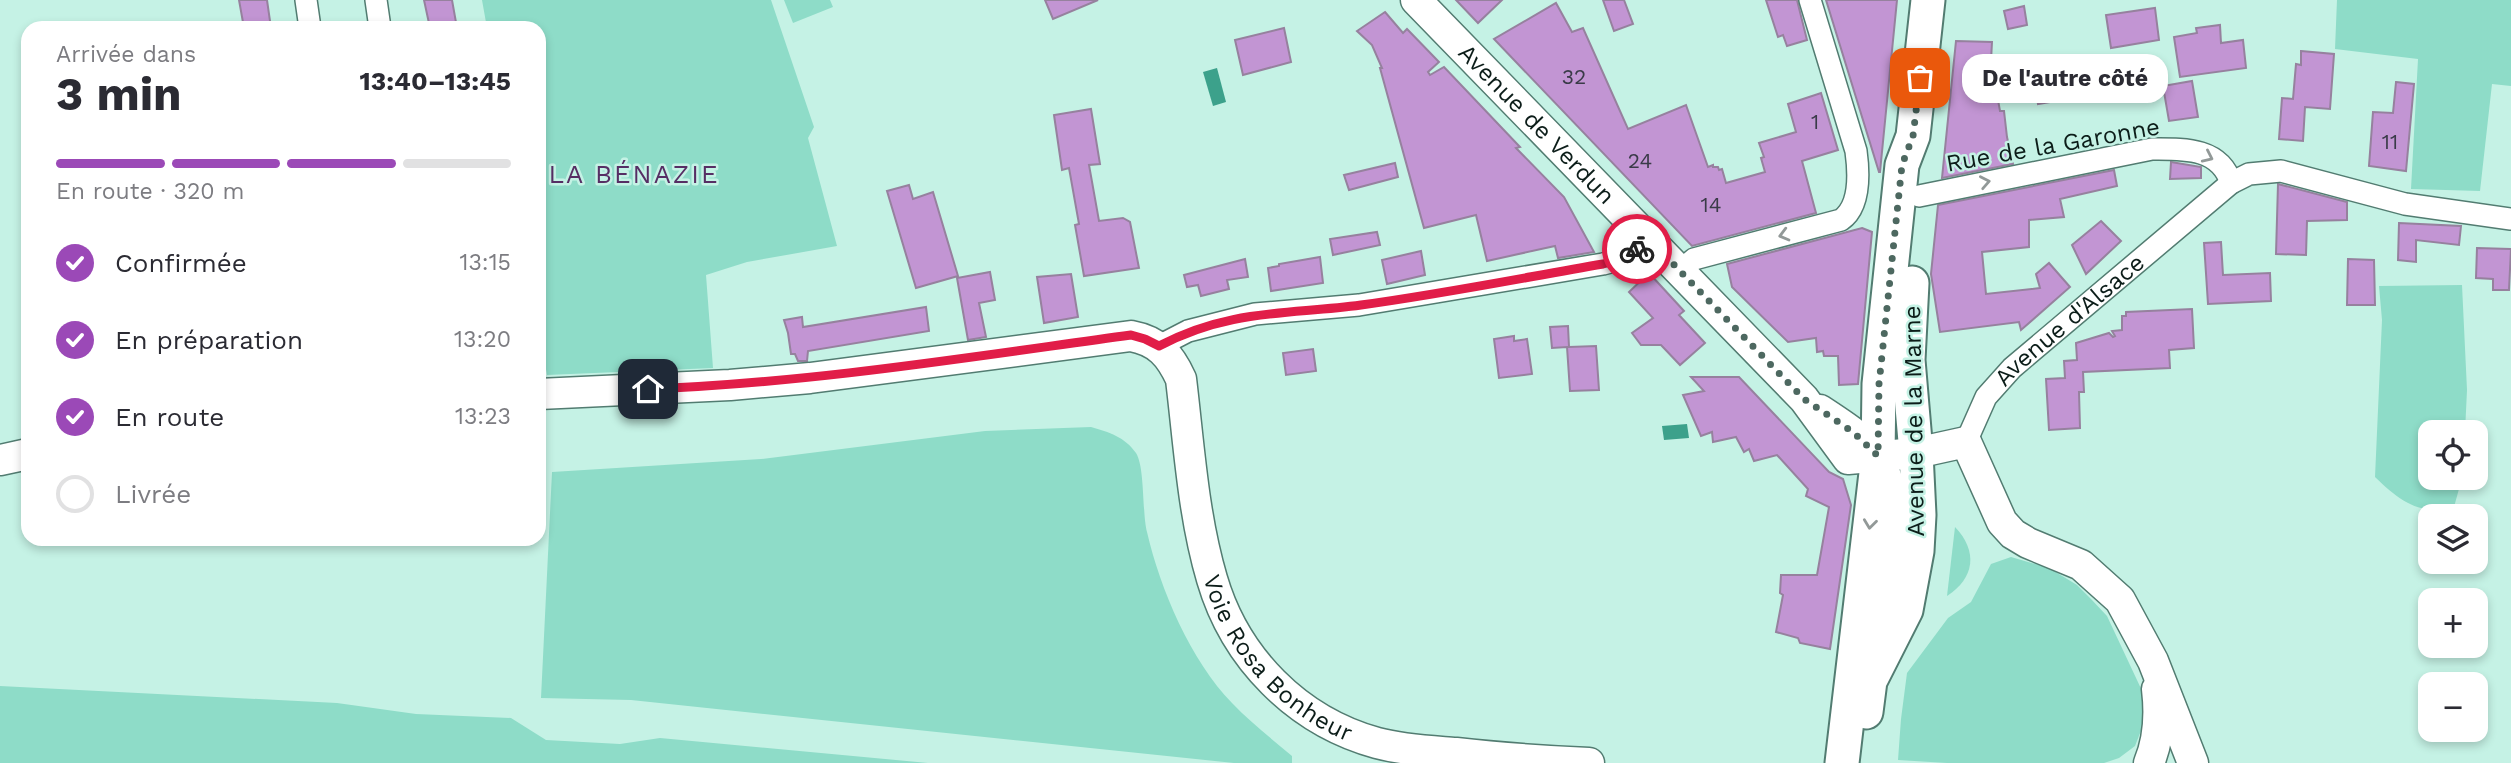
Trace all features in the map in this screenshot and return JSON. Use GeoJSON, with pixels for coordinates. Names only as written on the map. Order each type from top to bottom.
{"type":"FeatureCollection","features":[{"type":"Feature","properties":{"kind":"main road","name":"Avenue de la Marne"},"geometry":{"type":"LineString","coordinates":[[1852,750],[1878,456],[1879,384],[1902,165],[1913,136],[1928,0]]}},
{"type":"Feature","properties":{"kind":"main road","name":"Avenue de la Marne"},"geometry":{"type":"LineString","coordinates":[[1852,750],[1870,681],[1906,610],[1917,551],[1919,515],[1908,360],[1921,167],[1913,136]]}},
{"type":"Feature","properties":{"kind":"street"},"geometry":{"type":"LineString","coordinates":[[306,0],[309,21]]}},
{"type":"Feature","properties":{"kind":"street"},"geometry":{"type":"LineString","coordinates":[[376,0],[379,21]]}},
{"type":"Feature","properties":{"kind":"street","name":"Avenue de Verdun"},"geometry":{"type":"LineString","coordinates":[[1416,0],[1804,399],[1848,459],[1878,456]]}},
{"type":"Feature","properties":{"kind":"street"},"geometry":{"type":"LineString","coordinates":[[1680,271],[1695,259],[1829,224],[1849,215],[1855,204],[1858,165],[1856,151],[1810,0]]}},
{"type":"Feature","properties":{"kind":"street","name":"Rue de la Garonne"},"geometry":{"type":"LineString","coordinates":[[1919,196],[2152,149],[2186,149],[2205,153],[2221,163],[2231,183]]}},
{"type":"Feature","properties":{"kind":"street"},"geometry":{"type":"LineString","coordinates":[[2231,183],[2249,174],[2281,171],[2405,204],[2511,219]]}},
{"type":"Feature","properties":{"kind":"street","name":"Avenue d'Alsace"},"geometry":{"type":"LineString","coordinates":[[1966,442],[1976,415],[1996,383],[2231,183]]}},
{"type":"Feature","properties":{"kind":"street"},"geometry":{"type":"LineString","coordinates":[[546,394],[730,385],[810,378],[1131,335],[1159,346],[1188,331],[1255,314],[1359,305],[1603,264],[1618,260],[1650,240]]}},
{"type":"Feature","properties":{"kind":"street","name":"Voie Rosa Bonheur"},"geometry":{"type":"LineString","coordinates":[[1159,346],[1173,360],[1181,379],[1198,513],[1212,579],[1234,633],[1260,671],[1296,704],[1315,716],[1335,728],[1378,743],[1416,750],[1533,761],[1588,763]]}},
{"type":"Feature","properties":{"kind":"street"},"geometry":{"type":"LineString","coordinates":[[1870,681],[1895,513],[1888,480],[1878,456],[1916,453],[1966,442],[2002,522],[2013,534],[2081,565],[2120,600],[2153,661],[2193,763]]}},
{"type":"Feature","properties":{"kind":"street"},"geometry":{"type":"LineString","coordinates":[[0,460],[21,456]]}},
{"type":"Feature","properties":{"kind":"street"},"geometry":{"type":"LineString","coordinates":[[2149,763],[2157,740],[2158,721],[2153,661]]}},
{"type":"Feature","properties":{"kind":"shaded area"},"geometry":{"type":"Polygon","coordinates":[[[482,0],[771,0],[814,127],[808,138],[837,246],[747,262],[706,275],[713,368],[547,375],[546,21],[486,21],[482,0]]]}},
{"type":"Feature","properties":{"kind":"shaded area"},"geometry":{"type":"Polygon","coordinates":[[[784,0],[830,0],[833,7],[793,23],[784,0]]]}},
{"type":"Feature","properties":{"kind":"shaded area"},"geometry":{"type":"Polygon","coordinates":[[[2337,0],[2511,0],[2511,86],[2492,84],[2480,191],[2411,189],[2418,59],[2335,49],[2337,0]]]}},
{"type":"Feature","properties":{"kind":"shaded area"},"geometry":{"type":"Polygon","coordinates":[[[1217,68],[1226,102],[1213,106],[1203,72],[1217,68]]]}},
{"type":"Feature","properties":{"kind":"shaded area"},"geometry":{"type":"Polygon","coordinates":[[[2462,285],[2467,390],[2466,420],[2418,420],[2418,490],[2459,490],[2455,504],[2418,504],[2418,507],[2393,493],[2375,477],[2382,320],[2379,286],[2462,285]]]}},
{"type":"Feature","properties":{"kind":"shaded area"},"geometry":{"type":"Polygon","coordinates":[[[1687,424],[1689,438],[1664,440],[1662,426],[1687,424]]]}},
{"type":"Feature","properties":{"kind":"shaded area"},"geometry":{"type":"Polygon","coordinates":[[[1091,427],[1122,439],[1136,453],[1141,469],[1145,524],[1160,577],[1179,623],[1203,667],[1246,717],[1292,756],[1292,763],[1234,763],[631,700],[541,698],[552,472],[761,459],[985,431],[1091,427]]]}},
{"type":"Feature","properties":{"kind":"shaded area"},"geometry":{"type":"Polygon","coordinates":[[[1955,527],[1967,545],[1970,564],[1963,581],[1947,596],[1955,527]]]}},
{"type":"Feature","properties":{"kind":"shaded area"},"geometry":{"type":"Polygon","coordinates":[[[2011,557],[2049,568],[2077,585],[2107,616],[2144,695],[2144,723],[2135,746],[2119,758],[2104,763],[1947,763],[1898,760],[1907,673],[1948,618],[1971,602],[1991,564],[2011,557]]]}},
{"type":"Feature","properties":{"kind":"shaded area"},"geometry":{"type":"Polygon","coordinates":[[[0,686],[337,703],[416,714],[511,718],[546,740],[620,744],[660,738],[928,763],[0,763],[0,686]]]}},
{"type":"Feature","properties":{"kind":"building"},"geometry":{"type":"Polygon","coordinates":[[[239,0],[267,0],[270,21],[243,21],[239,0]]]}},
{"type":"Feature","properties":{"kind":"building"},"geometry":{"type":"Polygon","coordinates":[[[424,0],[452,0],[456,21],[428,21],[424,0]]]}},
{"type":"Feature","properties":{"kind":"building"},"geometry":{"type":"Polygon","coordinates":[[[1045,0],[1098,0],[1053,19],[1045,0]]]}},
{"type":"Feature","properties":{"kind":"building"},"geometry":{"type":"Polygon","coordinates":[[[1456,0],[1502,0],[1478,23],[1456,0]]]}},
{"type":"Feature","properties":{"kind":"building"},"geometry":{"type":"Polygon","coordinates":[[[1603,0],[1624,0],[1633,24],[1614,31],[1603,0]]]}},
{"type":"Feature","properties":{"kind":"building"},"geometry":{"type":"Polygon","coordinates":[[[1766,0],[1797,0],[1807,40],[1787,46],[1783,35],[1778,37],[1766,0]]]}},
{"type":"Feature","properties":{"kind":"building"},"geometry":{"type":"Polygon","coordinates":[[[1826,0],[1897,0],[1880,172],[1879,172],[1826,0]]]}},
{"type":"Feature","properties":{"kind":"building"},"geometry":{"type":"Polygon","coordinates":[[[1556,3],[1572,32],[1583,28],[1628,129],[1686,105],[1708,167],[1713,165],[1719,170],[1722,169],[1726,183],[1765,172],[1759,143],[1796,132],[1788,104],[1821,93],[1838,150],[1802,161],[1816,213],[1692,246],[1494,39],[1556,3]]]}},
{"type":"Feature","properties":{"kind":"building"},"geometry":{"type":"Polygon","coordinates":[[[2024,6],[2027,25],[2008,29],[2004,11],[2024,6]]]}},
{"type":"Feature","properties":{"kind":"building"},"geometry":{"type":"Polygon","coordinates":[[[2155,8],[2159,40],[2111,48],[2106,15],[2155,8]]]}},
{"type":"Feature","properties":{"kind":"building"},"geometry":{"type":"Polygon","coordinates":[[[1385,12],[1403,33],[1407,29],[1439,62],[1428,72],[1430,75],[1444,67],[1564,197],[1594,252],[1558,258],[1555,246],[1487,261],[1476,215],[1424,228],[1382,68],[1372,45],[1357,31],[1385,12]]]}},
{"type":"Feature","properties":{"kind":"building"},"geometry":{"type":"Polygon","coordinates":[[[2220,25],[2221,43],[2243,40],[2246,68],[2180,77],[2174,37],[2197,33],[2196,28],[2220,25]]]}},
{"type":"Feature","properties":{"kind":"building"},"geometry":{"type":"Polygon","coordinates":[[[1284,28],[1291,62],[1243,75],[1235,40],[1284,28]]]}},
{"type":"Feature","properties":{"kind":"building"},"geometry":{"type":"Polygon","coordinates":[[[1956,41],[1992,42],[1991,61],[2000,111],[2004,111],[2013,164],[1942,178],[1956,41]]]}},
{"type":"Feature","properties":{"kind":"building"},"geometry":{"type":"Polygon","coordinates":[[[2301,51],[2334,54],[2330,109],[2305,107],[2303,141],[2279,139],[2282,98],[2293,99],[2296,64],[2301,65],[2301,51]]]}},
{"type":"Feature","properties":{"kind":"building"},"geometry":{"type":"Polygon","coordinates":[[[2068,68],[2074,98],[2038,104],[2033,74],[2068,68]]]}},
{"type":"Feature","properties":{"kind":"building"},"geometry":{"type":"Polygon","coordinates":[[[2192,81],[2198,117],[2169,121],[2163,86],[2192,81]]]}},
{"type":"Feature","properties":{"kind":"building"},"geometry":{"type":"Polygon","coordinates":[[[2396,82],[2414,84],[2406,171],[2369,166],[2373,112],[2393,113],[2396,82]]]}},
{"type":"Feature","properties":{"kind":"building"},"geometry":{"type":"Polygon","coordinates":[[[1091,109],[1100,164],[1089,165],[1099,221],[1123,218],[1130,222],[1139,268],[1084,276],[1075,225],[1079,224],[1069,168],[1062,170],[1054,115],[1091,109]]]}},
{"type":"Feature","properties":{"kind":"building"},"geometry":{"type":"Polygon","coordinates":[[[2171,162],[2201,167],[2201,178],[2170,179],[2171,162]]]}},
{"type":"Feature","properties":{"kind":"building"},"geometry":{"type":"Polygon","coordinates":[[[1395,163],[1398,177],[1349,190],[1344,175],[1395,163]]]}},
{"type":"Feature","properties":{"kind":"building"},"geometry":{"type":"Polygon","coordinates":[[[2114,170],[2117,186],[2060,199],[2064,217],[2029,220],[2029,247],[1982,252],[1986,294],[2040,288],[2036,274],[2049,263],[2070,287],[2021,330],[2019,322],[1940,332],[1931,274],[1938,205],[2114,170]]]}},
{"type":"Feature","properties":{"kind":"building"},"geometry":{"type":"Polygon","coordinates":[[[2278,184],[2347,202],[2347,220],[2307,221],[2306,255],[2276,254],[2278,184]]]}},
{"type":"Feature","properties":{"kind":"building"},"geometry":{"type":"Polygon","coordinates":[[[909,185],[913,199],[933,192],[958,276],[916,288],[887,191],[909,185]]]}},
{"type":"Feature","properties":{"kind":"building"},"geometry":{"type":"Polygon","coordinates":[[[2101,221],[2121,241],[2086,274],[2072,245],[2101,221]]]}},
{"type":"Feature","properties":{"kind":"building"},"geometry":{"type":"Polygon","coordinates":[[[2399,223],[2461,226],[2459,245],[2416,240],[2416,262],[2398,260],[2399,223]]]}},
{"type":"Feature","properties":{"kind":"building"},"geometry":{"type":"Polygon","coordinates":[[[1862,228],[1872,232],[1858,384],[1839,385],[1838,356],[1824,356],[1823,351],[1817,352],[1816,338],[1788,342],[1732,287],[1727,264],[1862,228]]]}},
{"type":"Feature","properties":{"kind":"building"},"geometry":{"type":"Polygon","coordinates":[[[1377,232],[1380,245],[1333,255],[1330,239],[1377,232]]]}},
{"type":"Feature","properties":{"kind":"building"},"geometry":{"type":"Polygon","coordinates":[[[2221,242],[2223,275],[2270,273],[2271,301],[2208,304],[2204,243],[2221,242]]]}},
{"type":"Feature","properties":{"kind":"building"},"geometry":{"type":"Polygon","coordinates":[[[2477,248],[2511,249],[2509,290],[2493,290],[2493,279],[2476,278],[2477,248]]]}},
{"type":"Feature","properties":{"kind":"building"},"geometry":{"type":"Polygon","coordinates":[[[1421,251],[1425,275],[1387,284],[1382,260],[1421,251]]]}},
{"type":"Feature","properties":{"kind":"building"},"geometry":{"type":"Polygon","coordinates":[[[1320,257],[1323,283],[1271,291],[1268,268],[1320,257]]]}},
{"type":"Feature","properties":{"kind":"building"},"geometry":{"type":"Polygon","coordinates":[[[1245,259],[1248,277],[1227,280],[1229,289],[1201,296],[1198,285],[1187,287],[1184,275],[1245,259]]]}},
{"type":"Feature","properties":{"kind":"building"},"geometry":{"type":"Polygon","coordinates":[[[2348,259],[2374,260],[2375,305],[2347,305],[2348,259]]]}},
{"type":"Feature","properties":{"kind":"building"},"geometry":{"type":"Polygon","coordinates":[[[990,272],[995,300],[979,303],[986,337],[968,340],[957,278],[990,272]]]}},
{"type":"Feature","properties":{"kind":"building"},"geometry":{"type":"Polygon","coordinates":[[[1649,273],[1684,311],[1679,315],[1705,343],[1680,365],[1661,345],[1641,345],[1632,333],[1653,318],[1629,292],[1649,273]]]}},
{"type":"Feature","properties":{"kind":"building"},"geometry":{"type":"Polygon","coordinates":[[[1071,274],[1078,317],[1044,323],[1037,277],[1071,274]]]}},
{"type":"Feature","properties":{"kind":"building"},"geometry":{"type":"Polygon","coordinates":[[[926,307],[929,331],[808,351],[807,361],[798,361],[795,354],[791,354],[784,320],[802,317],[803,327],[926,307]]]}},
{"type":"Feature","properties":{"kind":"building"},"geometry":{"type":"Polygon","coordinates":[[[2192,309],[2194,348],[2169,350],[2170,368],[2083,372],[2084,392],[2079,392],[2080,428],[2049,430],[2046,379],[2065,378],[2064,361],[2077,360],[2076,343],[2109,333],[2115,336],[2112,331],[2122,330],[2122,316],[2126,316],[2126,312],[2192,309]]]}},
{"type":"Feature","properties":{"kind":"building"},"geometry":{"type":"Polygon","coordinates":[[[1568,326],[1569,347],[1596,346],[1599,390],[1570,391],[1567,347],[1552,348],[1550,327],[1568,326]]]}},
{"type":"Feature","properties":{"kind":"building"},"geometry":{"type":"Polygon","coordinates":[[[1514,336],[1514,341],[1527,339],[1532,374],[1499,378],[1494,339],[1514,336]]]}},
{"type":"Feature","properties":{"kind":"building"},"geometry":{"type":"Polygon","coordinates":[[[1313,349],[1316,371],[1286,375],[1283,353],[1313,349]]]}},
{"type":"Feature","properties":{"kind":"building"},"geometry":{"type":"Polygon","coordinates":[[[1691,377],[1739,377],[1829,472],[1843,479],[1851,505],[1830,649],[1800,643],[1798,638],[1776,632],[1783,595],[1780,593],[1781,575],[1817,575],[1829,507],[1806,496],[1808,489],[1777,455],[1754,461],[1749,449],[1744,452],[1736,437],[1713,442],[1712,432],[1701,436],[1683,395],[1704,391],[1691,377]]]}},
{"type":"Feature","properties":{"kind":"way so far"},"geometry":{"type":"LineString","coordinates":[[1637,249],[1650,240],[1804,399],[1853,432],[1878,456],[1879,384],[1902,165],[1913,136],[1920,78]]}},
{"type":"Feature","properties":{"kind":"place","name":"De l'autre côté"},"geometry":{"type":"Point","coordinates":[1920,78]}},
{"type":"Feature","properties":{"kind":"district","name":"LA BÉNAZIE"},"geometry":{"type":"Point","coordinates":[634,174]}},
{"type":"Feature","properties":{"kind":"route"},"geometry":{"type":"LineString","coordinates":[[648,389],[810,378],[1131,335],[1159,346],[1188,331],[1230,319],[1255,314],[1359,305],[1476,287],[1603,264],[1618,260],[1637,249]]}}]}
